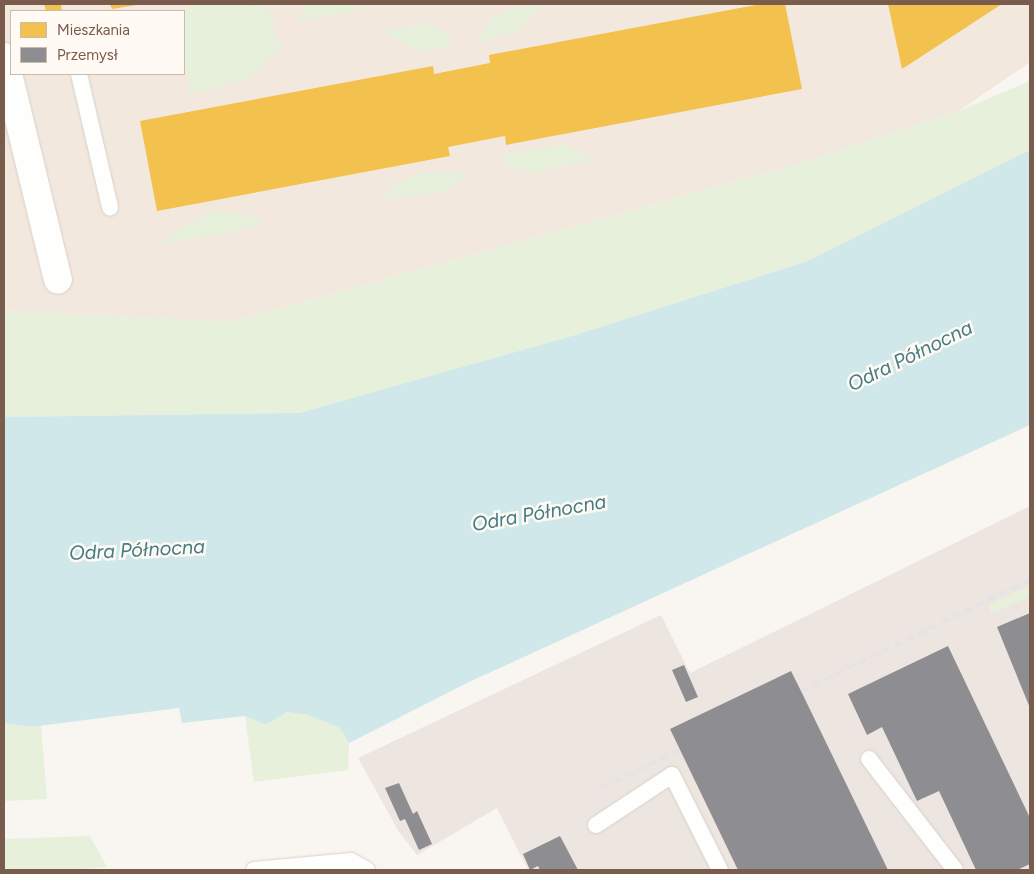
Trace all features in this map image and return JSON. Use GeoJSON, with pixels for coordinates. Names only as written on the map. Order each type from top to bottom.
{"type":"FeatureCollection","features":[{"type":"Feature","properties":{"kind":"street"},"geometry":{"type":"LineString","coordinates":[[4,57],[58,280]]}},
{"type":"Feature","properties":{"kind":"lane"},"geometry":{"type":"LineString","coordinates":[[79,75],[110,207]]}},
{"type":"Feature","properties":{"kind":"lane"},"geometry":{"type":"LineString","coordinates":[[869,759],[955,870]]}},
{"type":"Feature","properties":{"kind":"lane"},"geometry":{"type":"LineString","coordinates":[[596,825],[672,775],[720,870]]}},
{"type":"Feature","properties":{"kind":"lane"},"geometry":{"type":"LineString","coordinates":[[254,870],[351,861],[367,870]]}},
{"type":"Feature","properties":{"kind":"shaded area"},"geometry":{"type":"Polygon","coordinates":[[[4,4],[1030,4],[1030,62],[959,111],[802,163],[232,322],[4,310],[4,4]]]}},
{"type":"Feature","properties":{"kind":"shaded area"},"geometry":{"type":"Polygon","coordinates":[[[1030,506],[1030,870],[528,870],[497,808],[417,855],[399,832],[358,758],[661,615],[690,673],[1030,506]]]}},
{"type":"Feature","properties":{"kind":"green space"},"geometry":{"type":"Polygon","coordinates":[[[239,4],[269,9],[277,40],[283,46],[249,78],[191,94],[185,63],[185,10],[194,5],[239,4]]]}},
{"type":"Feature","properties":{"kind":"green space"},"geometry":{"type":"Polygon","coordinates":[[[309,4],[386,4],[297,21],[309,4]]]}},
{"type":"Feature","properties":{"kind":"green space"},"geometry":{"type":"Polygon","coordinates":[[[540,4],[518,31],[478,43],[485,26],[494,17],[504,11],[540,4]]]}},
{"type":"Feature","properties":{"kind":"green space"},"geometry":{"type":"Polygon","coordinates":[[[428,24],[443,30],[450,39],[451,46],[436,50],[416,49],[386,33],[385,30],[428,24]]]}},
{"type":"Feature","properties":{"kind":"green space"},"geometry":{"type":"Polygon","coordinates":[[[1030,81],[1030,150],[808,261],[572,336],[299,413],[4,417],[4,310],[232,322],[802,163],[959,111],[1030,81]]]}},
{"type":"Feature","properties":{"kind":"green space"},"geometry":{"type":"Polygon","coordinates":[[[564,145],[598,160],[534,173],[507,166],[500,156],[564,145]]]}},
{"type":"Feature","properties":{"kind":"green space"},"geometry":{"type":"Polygon","coordinates":[[[465,172],[459,184],[441,192],[381,200],[394,185],[422,173],[465,172]]]}},
{"type":"Feature","properties":{"kind":"green space"},"geometry":{"type":"Polygon","coordinates":[[[214,211],[253,216],[264,225],[158,245],[183,227],[214,211]]]}},
{"type":"Feature","properties":{"kind":"green space"},"geometry":{"type":"Polygon","coordinates":[[[1030,585],[1030,597],[991,613],[989,605],[1030,585]]]}},
{"type":"Feature","properties":{"kind":"green space"},"geometry":{"type":"Polygon","coordinates":[[[287,712],[308,715],[340,728],[349,743],[348,770],[254,782],[245,716],[266,725],[287,712]]]}},
{"type":"Feature","properties":{"kind":"green space"},"geometry":{"type":"Polygon","coordinates":[[[4,723],[31,727],[41,725],[47,799],[4,801],[4,723]]]}},
{"type":"Feature","properties":{"kind":"green space"},"geometry":{"type":"Polygon","coordinates":[[[90,836],[107,867],[74,870],[4,870],[4,839],[90,836]]]}},
{"type":"Feature","properties":{"kind":"water","name":"Odra Północna"},"geometry":{"type":"Polygon","coordinates":[[[1030,150],[1030,425],[469,682],[349,743],[340,728],[308,715],[287,712],[266,725],[245,716],[182,723],[179,708],[31,727],[4,723],[4,417],[299,413],[572,336],[808,261],[1030,150]]]}},
{"type":"Feature","properties":{"kind":"building: Mieszkania"},"geometry":{"type":"Polygon","coordinates":[[[44,4],[61,4],[62,10],[46,10],[44,4]]]}},
{"type":"Feature","properties":{"kind":"building: Mieszkania"},"geometry":{"type":"Polygon","coordinates":[[[110,4],[136,4],[136,5],[112,9],[110,4]]]}},
{"type":"Feature","properties":{"kind":"building: Mieszkania"},"geometry":{"type":"Polygon","coordinates":[[[761,4],[785,4],[802,89],[506,145],[505,136],[448,147],[450,156],[157,211],[140,121],[433,66],[434,74],[490,63],[489,55],[761,4]]]}},
{"type":"Feature","properties":{"kind":"building: Mieszkania"},"geometry":{"type":"Polygon","coordinates":[[[888,4],[1002,4],[902,69],[888,4]]]}},
{"type":"Feature","properties":{"kind":"building: Przemysł"},"geometry":{"type":"Polygon","coordinates":[[[1030,613],[1030,708],[997,627],[1030,613]]]}},
{"type":"Feature","properties":{"kind":"building: Przemysł"},"geometry":{"type":"Polygon","coordinates":[[[948,646],[1030,818],[1030,864],[1017,870],[976,870],[939,791],[917,801],[882,727],[867,735],[848,694],[948,646]]]}},
{"type":"Feature","properties":{"kind":"building: Przemysł"},"geometry":{"type":"Polygon","coordinates":[[[684,665],[698,697],[686,702],[672,670],[684,665]]]}},
{"type":"Feature","properties":{"kind":"building: Przemysł"},"geometry":{"type":"Polygon","coordinates":[[[791,671],[888,870],[738,870],[670,729],[791,671]]]}},
{"type":"Feature","properties":{"kind":"building: Przemysł"},"geometry":{"type":"Polygon","coordinates":[[[399,783],[413,814],[417,811],[432,844],[419,850],[405,819],[400,821],[385,788],[399,783]]]}},
{"type":"Feature","properties":{"kind":"building: Przemysł"},"geometry":{"type":"Polygon","coordinates":[[[560,836],[578,870],[540,870],[538,866],[530,870],[523,854],[560,836]]]}},
{"type":"Feature","properties":{"kind":"railway"},"geometry":{"type":"LineString","coordinates":[[801,691],[1030,580]]}},
{"type":"Feature","properties":{"kind":"railway"},"geometry":{"type":"LineString","coordinates":[[602,787],[680,750]]}}]}
